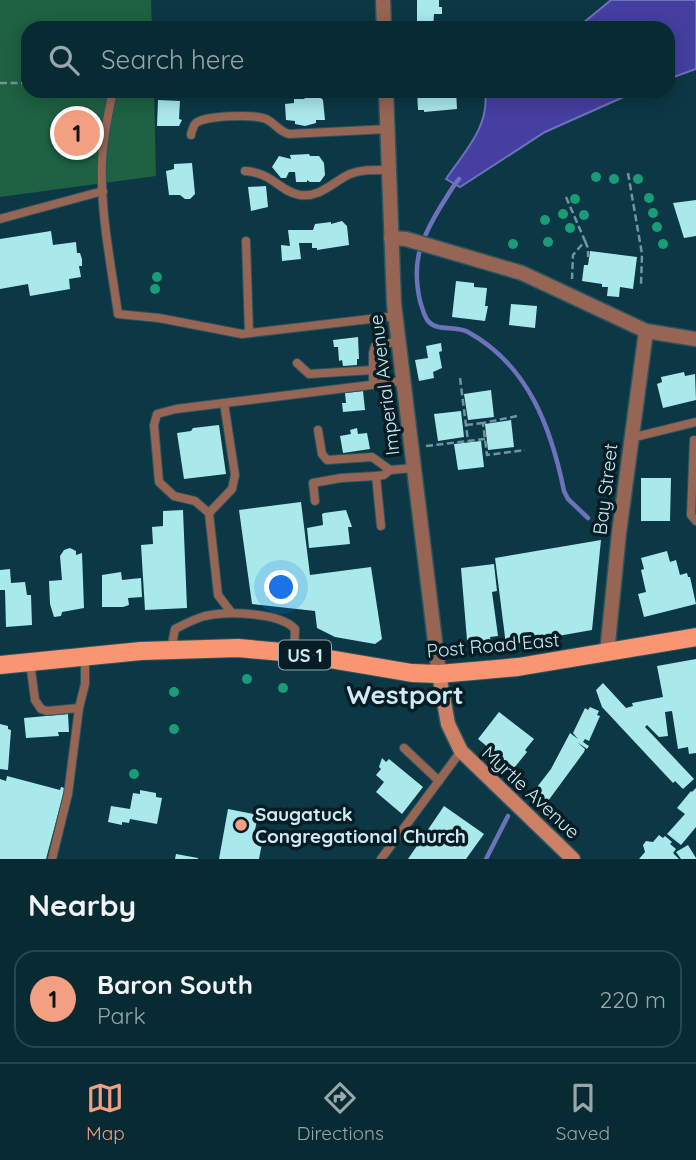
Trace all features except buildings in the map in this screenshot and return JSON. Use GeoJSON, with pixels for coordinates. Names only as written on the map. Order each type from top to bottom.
{"type":"FeatureCollection","features":[{"type":"Feature","properties":{"kind":"main road","name":"Post Road East"},"geometry":{"type":"LineString","coordinates":[[0,664],[171,649],[238,649],[294,653],[406,672],[439,674],[518,667],[696,636]]}},
{"type":"Feature","properties":{"kind":"main road","name":"Myrtle Avenue"},"geometry":{"type":"LineString","coordinates":[[439,674],[448,724],[460,751],[567,857]]}},
{"type":"Feature","properties":{"kind":"street"},"geometry":{"type":"LineString","coordinates":[[383,0],[384,21]]}},
{"type":"Feature","properties":{"kind":"street","name":"Imperial Avenue"},"geometry":{"type":"LineString","coordinates":[[386,98],[389,170],[399,239],[396,316],[398,341],[439,674]]}},
{"type":"Feature","properties":{"kind":"street"},"geometry":{"type":"LineString","coordinates":[[399,239],[522,273],[646,331],[696,339]]}},
{"type":"Feature","properties":{"kind":"street","name":"Bay Street"},"geometry":{"type":"LineString","coordinates":[[607,653],[646,331]]}},
{"type":"Feature","properties":{"kind":"lane"},"geometry":{"type":"LineString","coordinates":[[112,98],[102,163],[105,220],[118,314],[249,333],[396,316]]}},
{"type":"Feature","properties":{"kind":"lane"},"geometry":{"type":"LineString","coordinates":[[191,135],[194,125],[202,119],[235,116],[265,118],[279,131],[289,134],[388,128]]}},
{"type":"Feature","properties":{"kind":"lane"},"geometry":{"type":"LineString","coordinates":[[245,171],[267,175],[300,195],[324,191],[351,174],[366,170],[389,170]]}},
{"type":"Feature","properties":{"kind":"lane"},"geometry":{"type":"LineString","coordinates":[[0,219],[103,191]]}},
{"type":"Feature","properties":{"kind":"lane"},"geometry":{"type":"LineString","coordinates":[[246,241],[249,333]]}},
{"type":"Feature","properties":{"kind":"lane"},"geometry":{"type":"LineString","coordinates":[[373,383],[373,354],[376,346],[398,341]]}},
{"type":"Feature","properties":{"kind":"lane"},"geometry":{"type":"LineString","coordinates":[[297,363],[309,374],[373,370]]}},
{"type":"Feature","properties":{"kind":"lane"},"geometry":{"type":"LineString","coordinates":[[230,612],[218,595],[209,513],[195,501],[174,496],[159,482],[154,425],[157,414],[163,411],[403,381]]}},
{"type":"Feature","properties":{"kind":"lane"},"geometry":{"type":"LineString","coordinates":[[209,513],[232,489],[235,475],[224,403]]}},
{"type":"Feature","properties":{"kind":"lane"},"geometry":{"type":"LineString","coordinates":[[631,438],[696,422]]}},
{"type":"Feature","properties":{"kind":"lane"},"geometry":{"type":"LineString","coordinates":[[318,430],[322,454],[327,460],[372,457],[390,470]]}},
{"type":"Feature","properties":{"kind":"lane"},"geometry":{"type":"LineString","coordinates":[[694,440],[691,515],[696,521]]}},
{"type":"Feature","properties":{"kind":"lane"},"geometry":{"type":"LineString","coordinates":[[314,501],[313,483],[341,478],[376,477],[390,470],[414,468]]}},
{"type":"Feature","properties":{"kind":"lane"},"geometry":{"type":"LineString","coordinates":[[376,477],[381,526]]}},
{"type":"Feature","properties":{"kind":"lane"},"geometry":{"type":"LineString","coordinates":[[171,649],[175,629],[208,615],[230,612],[273,618],[291,625],[295,629],[294,653]]}},
{"type":"Feature","properties":{"kind":"lane"},"geometry":{"type":"LineString","coordinates":[[52,859],[68,794],[79,708],[85,684],[85,656]]}},
{"type":"Feature","properties":{"kind":"lane"},"geometry":{"type":"LineString","coordinates":[[30,662],[35,700],[41,709],[47,711],[79,708]]}},
{"type":"Feature","properties":{"kind":"lane"},"geometry":{"type":"LineString","coordinates":[[404,748],[439,781]]}},
{"type":"Feature","properties":{"kind":"lane"},"geometry":{"type":"LineString","coordinates":[[381,859],[460,751]]}},
{"type":"Feature","properties":{"kind":"path"},"geometry":{"type":"LineString","coordinates":[[0,83],[21,83]]}},
{"type":"Feature","properties":{"kind":"path"},"geometry":{"type":"LineString","coordinates":[[628,173],[642,254],[641,284]]}},
{"type":"Feature","properties":{"kind":"path"},"geometry":{"type":"LineString","coordinates":[[566,197],[588,247],[588,257]]}},
{"type":"Feature","properties":{"kind":"path"},"geometry":{"type":"LineString","coordinates":[[563,292],[573,276],[573,255],[585,241]]}},
{"type":"Feature","properties":{"kind":"path"},"geometry":{"type":"LineString","coordinates":[[460,378],[468,441]]}},
{"type":"Feature","properties":{"kind":"path"},"geometry":{"type":"LineString","coordinates":[[466,425],[517,416]]}},
{"type":"Feature","properties":{"kind":"path"},"geometry":{"type":"LineString","coordinates":[[483,423],[487,454],[525,450]]}},
{"type":"Feature","properties":{"kind":"path"},"geometry":{"type":"LineString","coordinates":[[411,447],[485,439]]}},
{"type":"Feature","properties":{"kind":"green space"},"geometry":{"type":"Polygon","coordinates":[[[0,0],[151,0],[152,21],[21,21],[21,98],[154,98],[156,176],[0,197],[0,0]]]}},
{"type":"Feature","properties":{"kind":"shaded area"},"geometry":{"type":"Polygon","coordinates":[[[611,0],[696,0],[696,69],[675,76],[675,21],[586,21],[611,0]]]}},
{"type":"Feature","properties":{"kind":"shaded area"},"geometry":{"type":"Polygon","coordinates":[[[486,98],[621,98],[545,132],[460,187],[446,179],[475,138],[486,98]]]}},
{"type":"Feature","properties":{"kind":"waterway"},"geometry":{"type":"LineString","coordinates":[[459,179],[434,218],[423,240],[417,262],[417,287],[424,314],[428,321],[436,326],[463,330],[489,346],[521,380],[544,421],[564,491],[568,499],[588,518]]}},
{"type":"Feature","properties":{"kind":"waterway"},"geometry":{"type":"LineString","coordinates":[[486,859],[508,816]]}},
{"type":"Feature","properties":{"kind":"place","name":"Baron South"},"geometry":{"type":"Point","coordinates":[77,133]}},
{"type":"Feature","properties":{"kind":"place","name":"Saugatuck Congregational Church"},"geometry":{"type":"Point","coordinates":[241,825]}},
{"type":"Feature","properties":{"kind":"district","name":"Westport"},"geometry":{"type":"Point","coordinates":[405,694]}}]}
